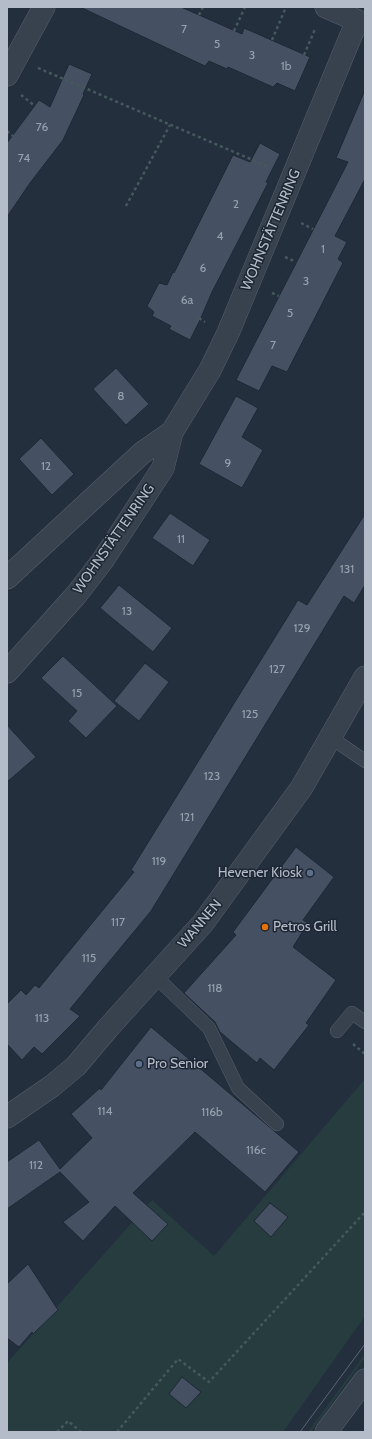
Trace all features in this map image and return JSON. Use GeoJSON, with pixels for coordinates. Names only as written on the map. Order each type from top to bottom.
{"type":"FeatureCollection","features":[{"type":"Feature","properties":{"kind":"street"},"geometry":{"type":"LineString","coordinates":[[11,67],[44,7]]}},
{"type":"Feature","properties":{"kind":"street"},"geometry":{"type":"LineString","coordinates":[[326,7],[361,23]]}},
{"type":"Feature","properties":{"kind":"street","name":"WOHNSTÄTTENRING"},"geometry":{"type":"LineString","coordinates":[[7,672],[76,595],[103,560],[163,468],[172,432],[210,370],[230,327],[361,23]]}},
{"type":"Feature","properties":{"kind":"street","name":"WOHNSTÄTTENRING"},"geometry":{"type":"LineString","coordinates":[[7,578],[142,453],[172,432]]}},
{"type":"Feature","properties":{"kind":"street","name":"WANNEN"},"geometry":{"type":"LineString","coordinates":[[7,1117],[52,1086],[76,1066],[200,927],[302,788],[365,676]]}},
{"type":"Feature","properties":{"kind":"street"},"geometry":{"type":"LineString","coordinates":[[326,1432],[365,1380]]}},
{"type":"Feature","properties":{"kind":"lane"},"geometry":{"type":"LineString","coordinates":[[330,737],[365,761]]}},
{"type":"Feature","properties":{"kind":"lane"},"geometry":{"type":"LineString","coordinates":[[155,976],[209,1028],[238,1088],[277,1124]]}},
{"type":"Feature","properties":{"kind":"lane"},"geometry":{"type":"LineString","coordinates":[[337,1031],[352,1013],[365,1022]]}},
{"type":"Feature","properties":{"kind":"path"},"geometry":{"type":"LineString","coordinates":[[199,15],[203,7]]}},
{"type":"Feature","properties":{"kind":"path"},"geometry":{"type":"LineString","coordinates":[[234,31],[245,7]]}},
{"type":"Feature","properties":{"kind":"path"},"geometry":{"type":"LineString","coordinates":[[272,40],[286,7]]}},
{"type":"Feature","properties":{"kind":"path"},"geometry":{"type":"LineString","coordinates":[[11,67],[170,125],[293,178]]}},
{"type":"Feature","properties":{"kind":"path"},"geometry":{"type":"LineString","coordinates":[[126,206],[170,125]]}},
{"type":"Feature","properties":{"kind":"path"},"geometry":{"type":"LineString","coordinates":[[7,132],[13,136]]}},
{"type":"Feature","properties":{"kind":"path"},"geometry":{"type":"LineString","coordinates":[[117,1432],[178,1359],[209,1382],[365,1212]]}},
{"type":"Feature","properties":{"kind":"path"},"geometry":{"type":"LineString","coordinates":[[57,1432],[68,1421],[81,1432]]}},
{"type":"Feature","properties":{"kind":"green space"},"geometry":{"type":"Polygon","coordinates":[[[365,1079],[365,1316],[283,1432],[7,1432],[7,1363],[152,1200],[214,1256],[365,1079]]]}},
{"type":"Feature","properties":{"kind":"green space"},"geometry":{"type":"Polygon","coordinates":[[[365,1354],[365,1358],[311,1432],[308,1432],[365,1354]]]}},
{"type":"Feature","properties":{"kind":"building"},"geometry":{"type":"Polygon","coordinates":[[[80,7],[181,7],[242,34],[244,28],[310,57],[295,91],[277,83],[273,87],[228,67],[227,69],[209,61],[205,66],[80,7]]]}},
{"type":"Feature","properties":{"kind":"building"},"geometry":{"type":"Polygon","coordinates":[[[69,64],[92,74],[83,94],[84,95],[63,140],[30,183],[7,217],[7,143],[39,100],[50,107],[69,64]]]}},
{"type":"Feature","properties":{"kind":"building"},"geometry":{"type":"Polygon","coordinates":[[[365,90],[365,179],[335,236],[347,242],[338,259],[343,263],[287,372],[272,366],[259,391],[236,380],[348,162],[336,158],[365,90]]]}},
{"type":"Feature","properties":{"kind":"building"},"geometry":{"type":"Polygon","coordinates":[[[260,143],[280,154],[266,182],[268,183],[212,292],[190,340],[169,329],[171,326],[152,316],[154,312],[147,306],[159,283],[167,285],[173,272],[174,273],[233,155],[250,162],[260,143]]]}},
{"type":"Feature","properties":{"kind":"building"},"geometry":{"type":"Polygon","coordinates":[[[116,368],[149,404],[126,425],[93,389],[116,368]]]}},
{"type":"Feature","properties":{"kind":"building"},"geometry":{"type":"Polygon","coordinates":[[[236,396],[258,408],[242,437],[263,450],[242,488],[199,464],[236,396]]]}},
{"type":"Feature","properties":{"kind":"building"},"geometry":{"type":"Polygon","coordinates":[[[41,438],[74,474],[52,495],[19,459],[41,438]]]}},
{"type":"Feature","properties":{"kind":"building"},"geometry":{"type":"Polygon","coordinates":[[[170,513],[210,540],[193,566],[152,538],[170,513]]]}},
{"type":"Feature","properties":{"kind":"building"},"geometry":{"type":"Polygon","coordinates":[[[365,514],[365,585],[354,603],[344,596],[151,911],[70,1009],[80,1016],[42,1054],[34,1047],[22,1060],[7,1044],[7,1004],[21,990],[26,995],[35,985],[39,988],[134,872],[131,870],[298,600],[307,605],[365,514]]]}},
{"type":"Feature","properties":{"kind":"building"},"geometry":{"type":"Polygon","coordinates":[[[119,585],[172,628],[153,652],[100,608],[119,585]]]}},
{"type":"Feature","properties":{"kind":"building"},"geometry":{"type":"Polygon","coordinates":[[[63,656],[117,706],[86,738],[68,721],[77,711],[41,678],[63,656]]]}},
{"type":"Feature","properties":{"kind":"building"},"geometry":{"type":"Polygon","coordinates":[[[145,663],[169,682],[139,721],[114,701],[145,663]]]}},
{"type":"Feature","properties":{"kind":"building"},"geometry":{"type":"Polygon","coordinates":[[[7,725],[36,757],[7,782],[7,725]]]}},
{"type":"Feature","properties":{"kind":"building"},"geometry":{"type":"Polygon","coordinates":[[[296,847],[334,877],[303,920],[308,923],[293,947],[336,980],[306,1023],[309,1025],[274,1070],[260,1058],[257,1063],[220,1032],[215,1022],[184,993],[236,935],[233,932],[296,847]]]}},
{"type":"Feature","properties":{"kind":"building"},"geometry":{"type":"Polygon","coordinates":[[[151,1027],[299,1152],[265,1192],[195,1132],[133,1193],[168,1224],[152,1241],[115,1206],[83,1241],[63,1222],[89,1202],[60,1172],[7,1209],[7,1162],[39,1140],[60,1169],[92,1138],[71,1114],[100,1088],[101,1090],[151,1027]]]}},
{"type":"Feature","properties":{"kind":"building"},"geometry":{"type":"Polygon","coordinates":[[[270,1203],[288,1217],[271,1237],[254,1221],[270,1203]]]}},
{"type":"Feature","properties":{"kind":"building"},"geometry":{"type":"Polygon","coordinates":[[[28,1264],[58,1310],[33,1334],[32,1332],[19,1347],[7,1338],[7,1284],[28,1264]]]}},
{"type":"Feature","properties":{"kind":"building"},"geometry":{"type":"Polygon","coordinates":[[[182,1377],[201,1392],[186,1408],[169,1394],[182,1377]]]}},
{"type":"Feature","properties":{"kind":"tram line"},"geometry":{"type":"LineString","coordinates":[[300,1432],[365,1344]]}},
{"type":"Feature","properties":{"kind":"place","name":"Hevener Kiosk"},"geometry":{"type":"Point","coordinates":[310,873]}},
{"type":"Feature","properties":{"kind":"place","name":"Petros Grill"},"geometry":{"type":"Point","coordinates":[265,927]}},
{"type":"Feature","properties":{"kind":"place","name":"Pro Senior"},"geometry":{"type":"Point","coordinates":[139,1064]}}]}
